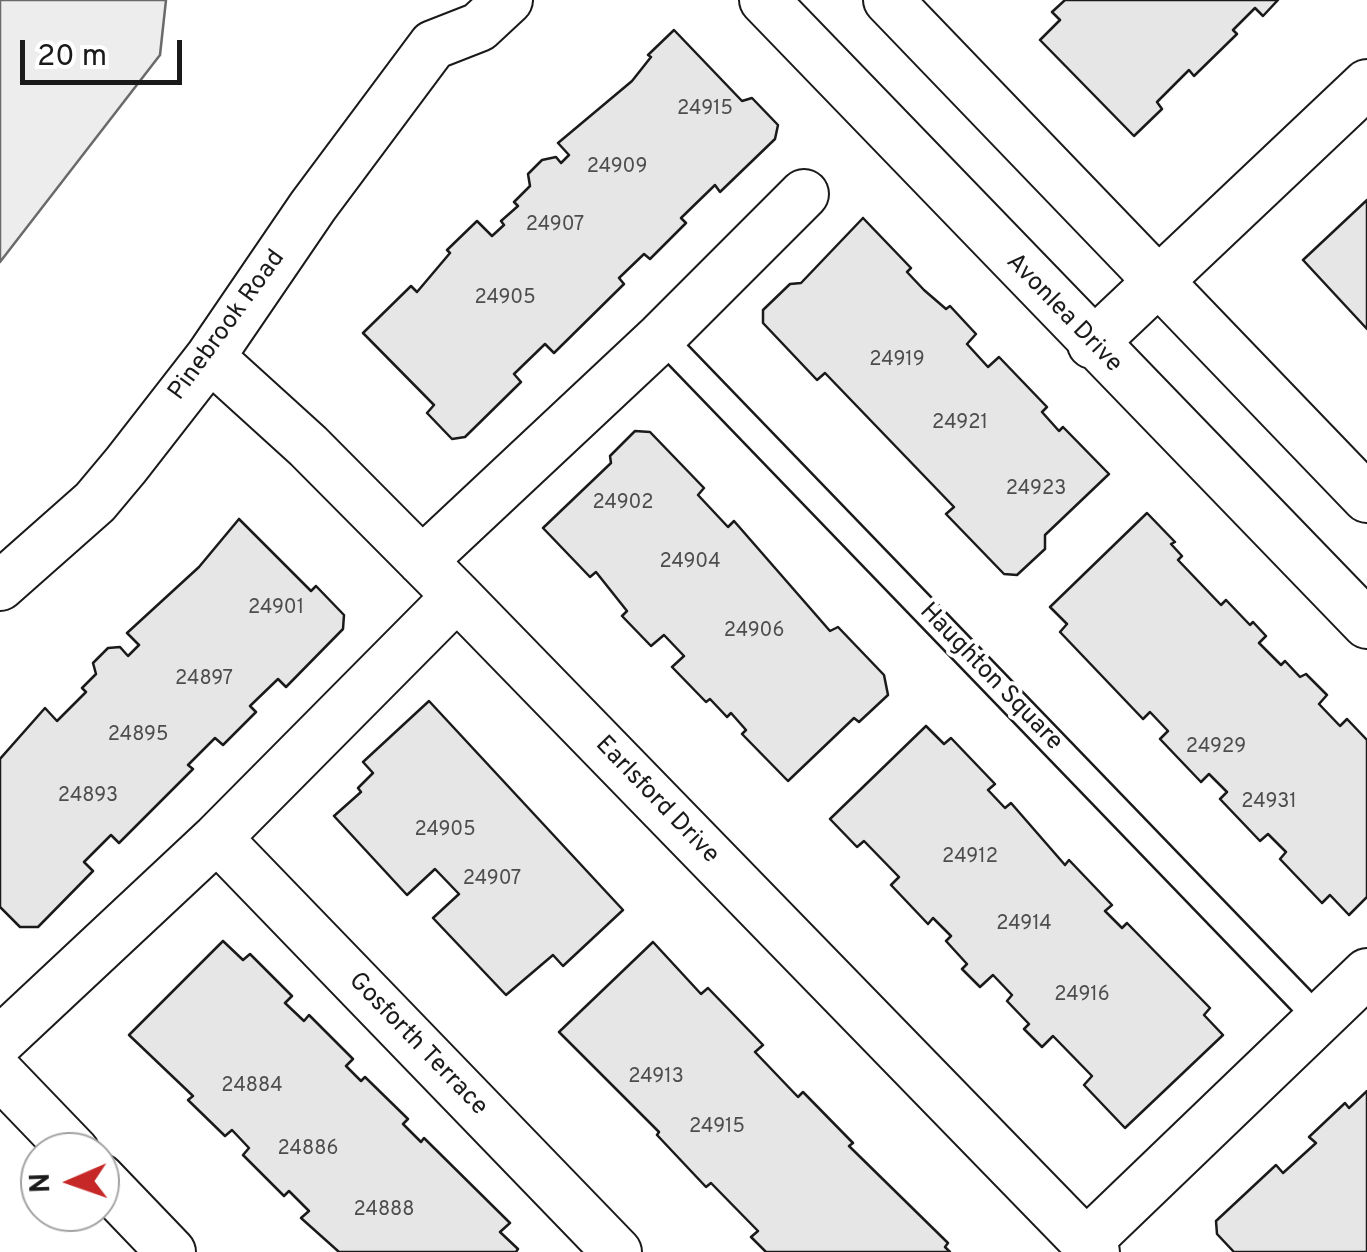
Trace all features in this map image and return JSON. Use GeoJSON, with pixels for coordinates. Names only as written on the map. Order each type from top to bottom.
{"type":"FeatureCollection","features":[{"type":"Feature","properties":{"kind":"street","name":"Pinebrook Road"},"geometry":{"type":"LineString","coordinates":[[0,586],[95,502],[210,358],[434,22],[479,28],[508,0]]}},
{"type":"Feature","properties":{"kind":"street","name":"Avonlea Drive"},"geometry":{"type":"LineString","coordinates":[[764,0],[1092,344],[1367,624]]}},
{"type":"Feature","properties":{"kind":"street"},"geometry":{"type":"LineString","coordinates":[[888,0],[1367,498]]}},
{"type":"Feature","properties":{"kind":"street"},"geometry":{"type":"LineString","coordinates":[[1092,344],[1367,84]]}},
{"type":"Feature","properties":{"kind":"street"},"geometry":{"type":"LineString","coordinates":[[422,561],[661,338],[804,194]]}},
{"type":"Feature","properties":{"kind":"street","name":"Earlsford Drive"},"geometry":{"type":"LineString","coordinates":[[210,358],[308,446],[422,561],[1091,1248]]}},
{"type":"Feature","properties":{"kind":"street"},"geometry":{"type":"LineString","coordinates":[[0,1041],[217,838],[456,596]]}},
{"type":"Feature","properties":{"kind":"street","name":"Gosforth Terrace"},"geometry":{"type":"LineString","coordinates":[[217,838],[617,1252]]}},
{"type":"Feature","properties":{"kind":"street"},"geometry":{"type":"LineString","coordinates":[[1091,1248],[1367,973]]}},
{"type":"Feature","properties":{"kind":"street"},"geometry":{"type":"LineString","coordinates":[[0,1074],[56,1132]]}},
{"type":"Feature","properties":{"kind":"street"},"geometry":{"type":"LineString","coordinates":[[120,1199],[171,1252]]}},
{"type":"Feature","properties":{"kind":"lane","name":"Haughton Square"},"geometry":{"type":"LineString","coordinates":[[661,338],[1320,1018]]}},
{"type":"Feature","properties":{"kind":"shaded area"},"geometry":{"type":"Polygon","coordinates":[[[0,0],[166,0],[160,55],[0,262],[0,0]]]}},
{"type":"Feature","properties":{"kind":"building"},"geometry":{"type":"Polygon","coordinates":[[[1065,0],[1278,0],[1263,16],[1255,8],[1233,30],[1237,34],[1194,76],[1189,70],[1157,102],[1162,109],[1134,136],[1040,40],[1060,20],[1052,12],[1065,0]]]}},
{"type":"Feature","properties":{"kind":"building"},"geometry":{"type":"Polygon","coordinates":[[[674,30],[742,101],[752,98],[778,125],[775,139],[720,192],[715,185],[681,218],[686,223],[650,259],[644,254],[619,278],[624,284],[554,353],[545,344],[514,374],[521,382],[465,437],[452,439],[427,413],[434,405],[363,333],[411,286],[417,292],[450,253],[447,250],[477,221],[492,236],[504,225],[501,221],[518,206],[514,202],[530,186],[528,174],[542,160],[556,157],[561,163],[569,155],[558,143],[632,81],[651,57],[648,55],[674,30]]]}},
{"type":"Feature","properties":{"kind":"building"},"geometry":{"type":"Polygon","coordinates":[[[1367,200],[1367,329],[1303,260],[1367,200]]]}},
{"type":"Feature","properties":{"kind":"building"},"geometry":{"type":"Polygon","coordinates":[[[863,218],[911,268],[907,272],[924,290],[946,309],[950,306],[976,334],[967,344],[988,367],[999,357],[1047,407],[1042,412],[1059,431],[1063,427],[1109,474],[1045,535],[1045,549],[1017,575],[1004,574],[946,514],[954,507],[825,373],[817,380],[763,323],[763,310],[790,284],[801,283],[863,218]]]}},
{"type":"Feature","properties":{"kind":"building"},"geometry":{"type":"Polygon","coordinates":[[[635,431],[650,432],[704,488],[698,495],[728,527],[734,521],[830,631],[838,627],[884,675],[888,695],[859,722],[854,718],[788,781],[742,734],[746,730],[731,713],[727,717],[710,699],[706,702],[672,667],[684,656],[664,635],[651,646],[622,616],[627,611],[596,572],[590,577],[543,528],[611,463],[610,456],[635,431]]]}},
{"type":"Feature","properties":{"kind":"building"},"geometry":{"type":"Polygon","coordinates":[[[1147,513],[1175,542],[1171,544],[1182,556],[1178,560],[1221,605],[1226,600],[1250,625],[1253,622],[1266,636],[1259,643],[1281,665],[1285,661],[1300,677],[1306,674],[1327,695],[1319,704],[1340,726],[1347,719],[1367,740],[1367,897],[1349,915],[1330,895],[1322,903],[1280,859],[1286,852],[1268,834],[1260,841],[1220,799],[1227,792],[1209,774],[1201,782],[1160,739],[1168,731],[1150,712],[1143,719],[1060,632],[1067,624],[1050,607],[1147,513]]]}},
{"type":"Feature","properties":{"kind":"building"},"geometry":{"type":"Polygon","coordinates":[[[239,519],[311,591],[316,586],[344,615],[343,629],[286,687],[278,679],[250,706],[256,712],[223,745],[215,738],[188,765],[193,769],[119,843],[111,835],[84,862],[93,871],[38,927],[20,927],[0,907],[0,759],[45,708],[57,721],[86,692],[82,688],[96,674],[93,663],[108,648],[120,647],[128,656],[139,645],[127,633],[199,567],[239,519]]]}},
{"type":"Feature","properties":{"kind":"building"},"geometry":{"type":"Polygon","coordinates":[[[429,701],[623,910],[563,966],[553,955],[506,995],[433,918],[459,894],[435,869],[407,895],[334,816],[361,792],[358,788],[373,773],[363,762],[429,701]]]}},
{"type":"Feature","properties":{"kind":"building"},"geometry":{"type":"Polygon","coordinates":[[[926,726],[944,744],[951,738],[995,784],[988,790],[1005,808],[1011,803],[1065,865],[1069,860],[1112,905],[1105,911],[1122,928],[1127,923],[1210,1008],[1204,1015],[1223,1035],[1125,1128],[1084,1085],[1092,1076],[1053,1036],[1042,1047],[1024,1029],[1029,1024],[1007,1001],[1012,995],[993,975],[980,987],[962,969],[967,964],[946,941],[951,936],[933,918],[928,924],[891,885],[899,877],[864,841],[857,847],[830,819],[926,726]]]}},
{"type":"Feature","properties":{"kind":"building"},"geometry":{"type":"Polygon","coordinates":[[[223,941],[243,960],[250,954],[292,996],[285,1003],[304,1021],[309,1015],[353,1059],[346,1066],[361,1081],[365,1077],[408,1119],[403,1124],[421,1142],[424,1138],[510,1223],[500,1232],[518,1249],[516,1252],[339,1252],[301,1218],[309,1211],[289,1191],[284,1196],[243,1155],[249,1148],[232,1130],[225,1136],[188,1100],[193,1096],[129,1035],[223,941]]]}},
{"type":"Feature","properties":{"kind":"building"},"geometry":{"type":"Polygon","coordinates":[[[653,942],[701,994],[708,988],[763,1045],[755,1052],[798,1097],[803,1092],[853,1143],[849,1146],[948,1243],[945,1247],[950,1252],[766,1252],[751,1237],[758,1231],[711,1183],[706,1187],[657,1135],[659,1132],[559,1032],[653,942]]]}},
{"type":"Feature","properties":{"kind":"building"},"geometry":{"type":"Polygon","coordinates":[[[1367,1091],[1367,1252],[1234,1252],[1217,1234],[1216,1221],[1276,1165],[1283,1173],[1316,1143],[1309,1137],[1345,1103],[1349,1108],[1367,1091]]]}}]}
